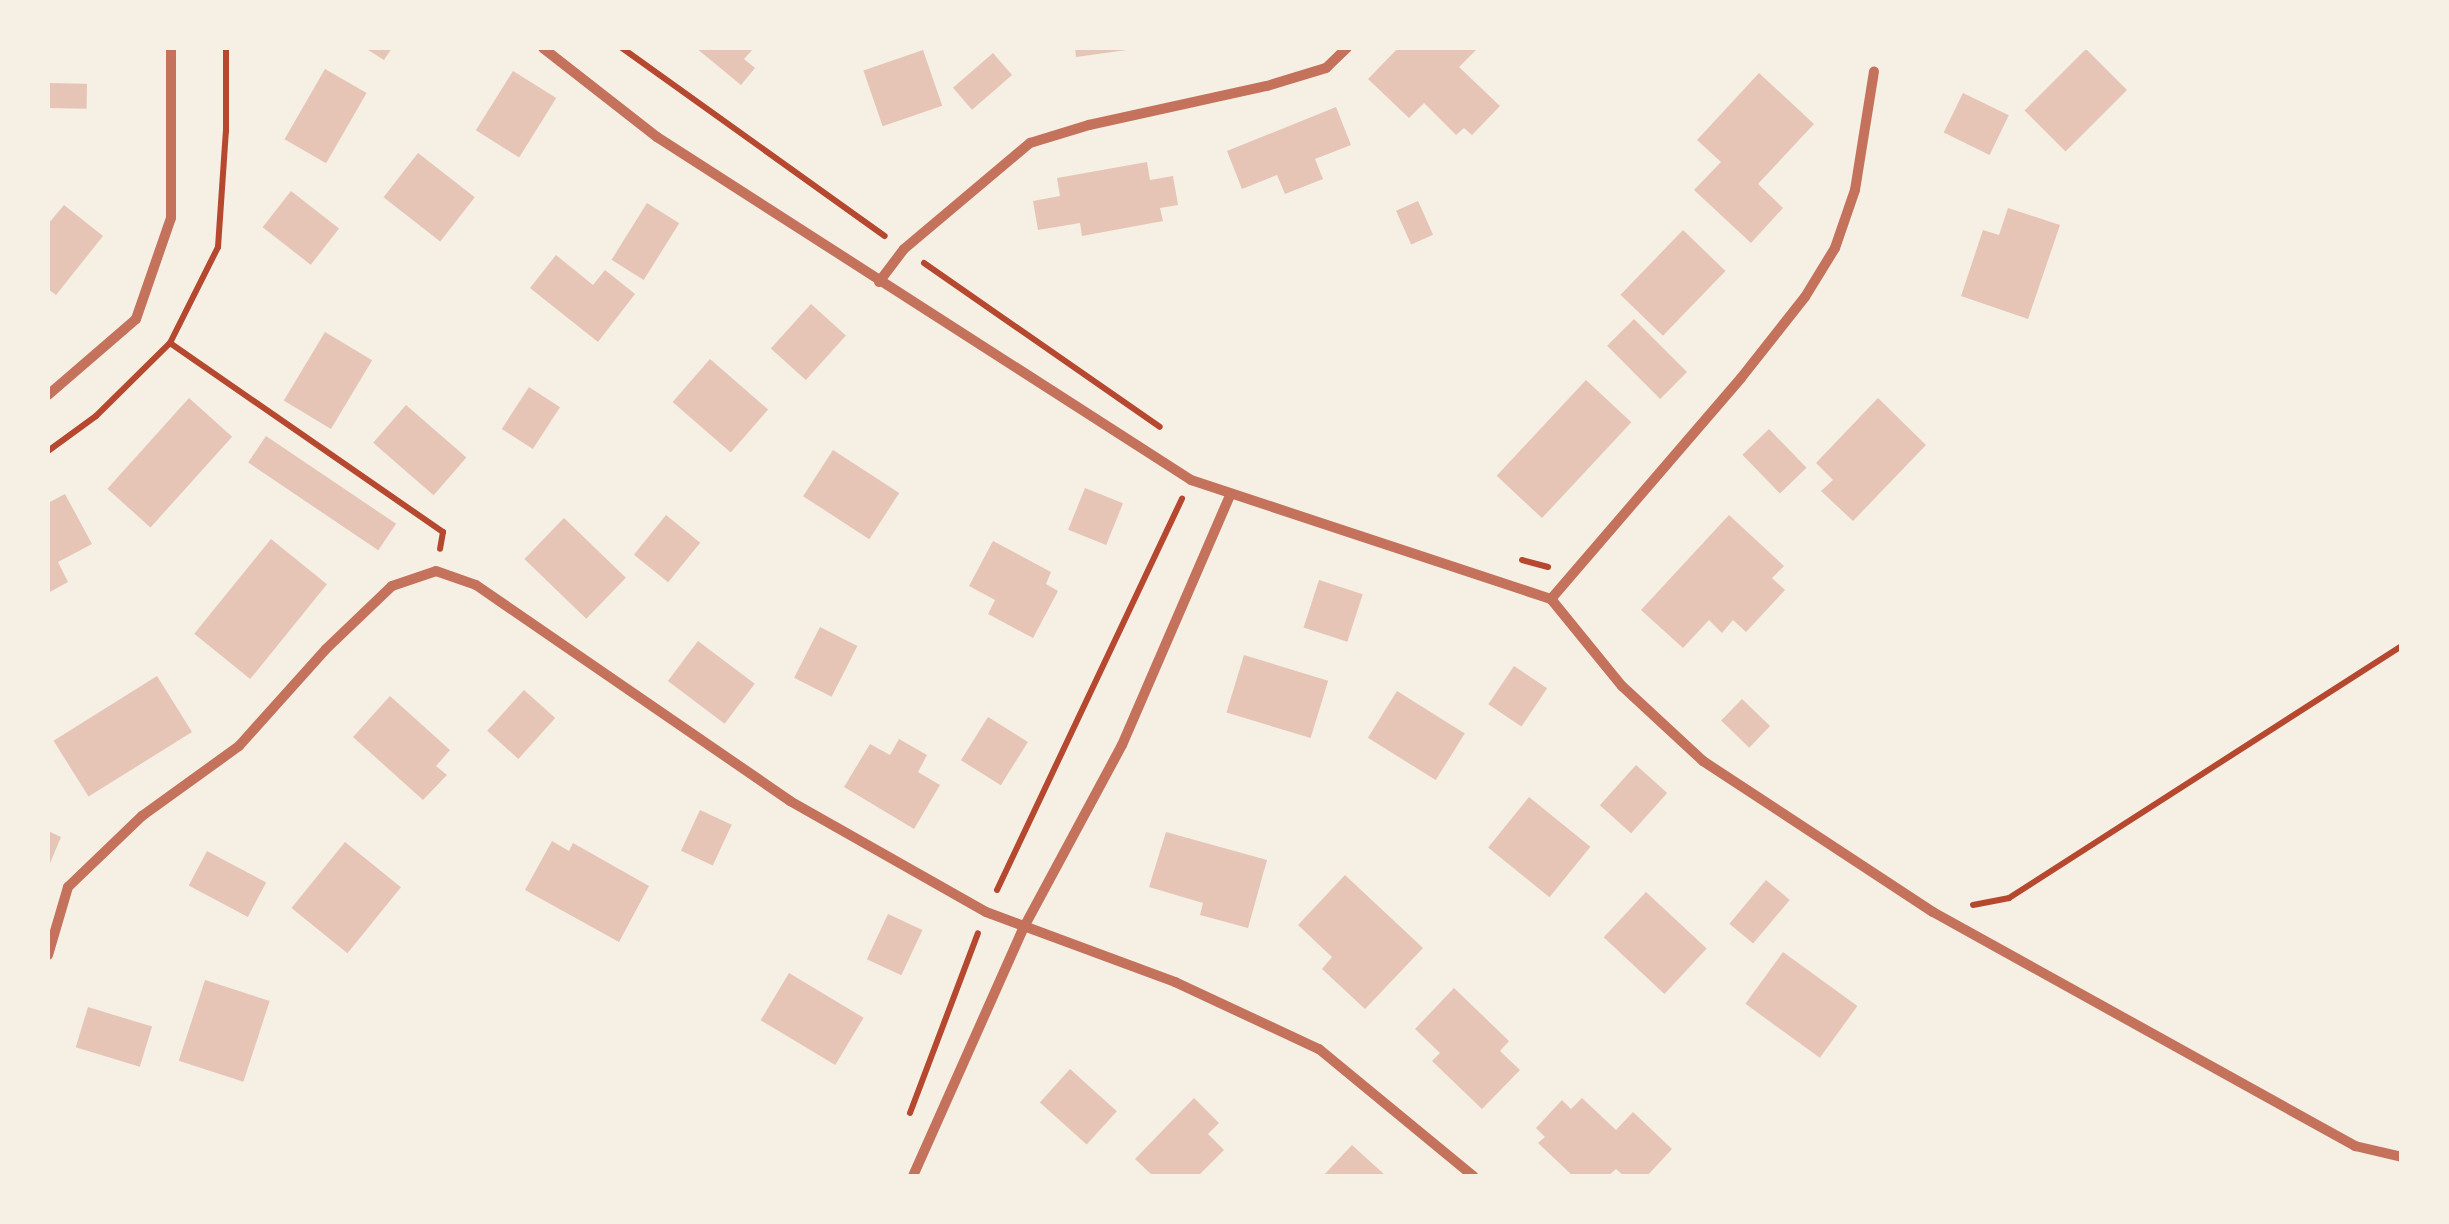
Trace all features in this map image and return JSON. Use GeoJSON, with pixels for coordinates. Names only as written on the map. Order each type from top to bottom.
{"type":"FeatureCollection","features":[{"type":"Feature","properties":{"kind":"street"},"geometry":{"type":"LineString","coordinates":[[48,395],[136,319],[172,218],[171,48]]}},
{"type":"Feature","properties":{"kind":"street"},"geometry":{"type":"LineString","coordinates":[[543,48],[657,138],[1191,480],[1551,599],[1622,686],[1704,761],[1933,912],[2355,1146],[2402,1158]]}},
{"type":"Feature","properties":{"kind":"street"},"geometry":{"type":"LineString","coordinates":[[878,282],[904,249],[1030,143],[1089,125],[1267,86],[1326,68],[1347,48]]}},
{"type":"Feature","properties":{"kind":"street"},"geometry":{"type":"LineString","coordinates":[[1551,599],[1740,378],[1805,296],[1835,248],[1856,190],[1874,72]]}},
{"type":"Feature","properties":{"kind":"street"},"geometry":{"type":"LineString","coordinates":[[913,1176],[1024,927],[1122,745],[1230,495]]}},
{"type":"Feature","properties":{"kind":"street"},"geometry":{"type":"LineString","coordinates":[[48,954],[68,887],[142,816],[239,746],[392,586],[436,571],[476,585],[790,800],[986,912],[1176,982],[1318,1049],[1473,1176]]}},
{"type":"Feature","properties":{"kind":"path"},"geometry":{"type":"LineString","coordinates":[[622,48],[1170,433]]}},
{"type":"Feature","properties":{"kind":"path"},"geometry":{"type":"LineString","coordinates":[[170,343],[443,532],[436,571]]}},
{"type":"Feature","properties":{"kind":"path"},"geometry":{"type":"LineString","coordinates":[[904,1128],[986,912],[1191,480]]}},
{"type":"Feature","properties":{"kind":"path"},"geometry":{"type":"LineString","coordinates":[[1516,558],[1571,573]]}},
{"type":"Feature","properties":{"kind":"path"},"geometry":{"type":"LineString","coordinates":[[1933,912],[2008,898],[2402,646]]}},
{"type":"Feature","properties":{"kind":"building"},"geometry":{"type":"Polygon","coordinates":[[[365,48],[392,48],[384,60],[365,48]]]}},
{"type":"Feature","properties":{"kind":"building"},"geometry":{"type":"Polygon","coordinates":[[[696,48],[754,48],[744,59],[755,68],[741,85],[696,48]]]}},
{"type":"Feature","properties":{"kind":"building"},"geometry":{"type":"Polygon","coordinates":[[[1075,48],[1127,48],[1127,50],[1076,57],[1075,48]]]}},
{"type":"Feature","properties":{"kind":"building"},"geometry":{"type":"Polygon","coordinates":[[[1398,48],[1478,48],[1459,67],[1500,106],[1472,135],[1464,128],[1456,135],[1424,103],[1409,118],[1368,79],[1398,48]]]}},
{"type":"Feature","properties":{"kind":"building"},"geometry":{"type":"Polygon","coordinates":[[[2086,49],[2127,90],[2065,152],[2024,111],[2086,49]]]}},
{"type":"Feature","properties":{"kind":"building"},"geometry":{"type":"Polygon","coordinates":[[[923,50],[942,106],[883,126],[863,71],[923,50]]]}},
{"type":"Feature","properties":{"kind":"building"},"geometry":{"type":"Polygon","coordinates":[[[993,53],[1012,75],[972,110],[953,88],[993,53]]]}},
{"type":"Feature","properties":{"kind":"building"},"geometry":{"type":"Polygon","coordinates":[[[325,69],[367,93],[326,163],[284,139],[325,69]]]}},
{"type":"Feature","properties":{"kind":"building"},"geometry":{"type":"Polygon","coordinates":[[[513,71],[556,98],[519,157],[476,130],[513,71]]]}},
{"type":"Feature","properties":{"kind":"building"},"geometry":{"type":"Polygon","coordinates":[[[1759,73],[1814,124],[1758,184],[1783,208],[1751,243],[1694,190],[1721,162],[1697,140],[1759,73]]]}},
{"type":"Feature","properties":{"kind":"building"},"geometry":{"type":"Polygon","coordinates":[[[48,83],[87,84],[87,109],[48,108],[48,83]]]}},
{"type":"Feature","properties":{"kind":"building"},"geometry":{"type":"Polygon","coordinates":[[[1963,93],[2009,115],[1990,155],[1944,133],[1963,93]]]}},
{"type":"Feature","properties":{"kind":"building"},"geometry":{"type":"Polygon","coordinates":[[[1336,107],[1351,145],[1315,159],[1323,179],[1285,194],[1277,175],[1242,189],[1227,151],[1336,107]]]}},
{"type":"Feature","properties":{"kind":"building"},"geometry":{"type":"Polygon","coordinates":[[[418,153],[475,197],[440,241],[384,197],[418,153]]]}},
{"type":"Feature","properties":{"kind":"building"},"geometry":{"type":"Polygon","coordinates":[[[1147,162],[1150,180],[1173,176],[1178,205],[1160,208],[1163,221],[1082,236],[1080,223],[1038,230],[1033,201],[1060,196],[1057,178],[1147,162]]]}},
{"type":"Feature","properties":{"kind":"building"},"geometry":{"type":"Polygon","coordinates":[[[291,191],[339,229],[311,265],[263,227],[291,191]]]}},
{"type":"Feature","properties":{"kind":"building"},"geometry":{"type":"Polygon","coordinates":[[[1418,201],[1433,235],[1411,245],[1396,211],[1418,201]]]}},
{"type":"Feature","properties":{"kind":"building"},"geometry":{"type":"Polygon","coordinates":[[[647,203],[679,223],[644,280],[611,260],[647,203]]]}},
{"type":"Feature","properties":{"kind":"building"},"geometry":{"type":"Polygon","coordinates":[[[64,205],[103,236],[56,295],[48,289],[48,224],[64,205]]]}},
{"type":"Feature","properties":{"kind":"building"},"geometry":{"type":"Polygon","coordinates":[[[2008,208],[2060,225],[2028,319],[1961,296],[1983,230],[1999,235],[2008,208]]]}},
{"type":"Feature","properties":{"kind":"building"},"geometry":{"type":"Polygon","coordinates":[[[1683,230],[1725,271],[1663,336],[1620,295],[1683,230]]]}},
{"type":"Feature","properties":{"kind":"building"},"geometry":{"type":"Polygon","coordinates":[[[556,255],[593,285],[605,270],[635,294],[598,342],[530,288],[556,255]]]}},
{"type":"Feature","properties":{"kind":"building"},"geometry":{"type":"Polygon","coordinates":[[[811,304],[846,335],[806,380],[771,349],[811,304]]]}},
{"type":"Feature","properties":{"kind":"building"},"geometry":{"type":"Polygon","coordinates":[[[1634,319],[1687,372],[1660,399],[1607,346],[1634,319]]]}},
{"type":"Feature","properties":{"kind":"building"},"geometry":{"type":"Polygon","coordinates":[[[325,332],[372,360],[331,429],[284,401],[325,332]]]}},
{"type":"Feature","properties":{"kind":"building"},"geometry":{"type":"Polygon","coordinates":[[[710,359],[768,410],[731,453],[673,402],[710,359]]]}},
{"type":"Feature","properties":{"kind":"building"},"geometry":{"type":"Polygon","coordinates":[[[1586,380],[1631,422],[1542,518],[1497,476],[1586,380]]]}},
{"type":"Feature","properties":{"kind":"building"},"geometry":{"type":"Polygon","coordinates":[[[529,387],[560,407],[533,449],[502,429],[529,387]]]}},
{"type":"Feature","properties":{"kind":"building"},"geometry":{"type":"Polygon","coordinates":[[[189,398],[232,437],[150,527],[107,489],[189,398]]]}},
{"type":"Feature","properties":{"kind":"building"},"geometry":{"type":"Polygon","coordinates":[[[1878,398],[1926,445],[1853,521],[1821,491],[1833,480],[1816,463],[1878,398]]]}},
{"type":"Feature","properties":{"kind":"building"},"geometry":{"type":"Polygon","coordinates":[[[406,405],[466,457],[434,495],[373,443],[406,405]]]}},
{"type":"Feature","properties":{"kind":"building"},"geometry":{"type":"Polygon","coordinates":[[[1769,429],[1807,468],[1780,494],[1742,455],[1769,429]]]}},
{"type":"Feature","properties":{"kind":"building"},"geometry":{"type":"Polygon","coordinates":[[[266,436],[396,524],[378,550],[248,463],[266,436]]]}},
{"type":"Feature","properties":{"kind":"building"},"geometry":{"type":"Polygon","coordinates":[[[833,450],[899,493],[869,539],[803,496],[833,450]]]}},
{"type":"Feature","properties":{"kind":"building"},"geometry":{"type":"Polygon","coordinates":[[[1085,488],[1123,503],[1106,545],[1068,530],[1085,488]]]}},
{"type":"Feature","properties":{"kind":"building"},"geometry":{"type":"Polygon","coordinates":[[[65,494],[92,544],[58,562],[68,582],[48,593],[48,503],[65,494]]]}},
{"type":"Feature","properties":{"kind":"building"},"geometry":{"type":"Polygon","coordinates":[[[666,515],[700,543],[668,582],[634,555],[666,515]]]}},
{"type":"Feature","properties":{"kind":"building"},"geometry":{"type":"Polygon","coordinates":[[[1729,515],[1784,566],[1772,578],[1785,590],[1746,632],[1733,620],[1722,633],[1709,620],[1683,648],[1641,610],[1729,515]]]}},
{"type":"Feature","properties":{"kind":"building"},"geometry":{"type":"Polygon","coordinates":[[[564,518],[626,578],[586,619],[524,559],[564,518]]]}},
{"type":"Feature","properties":{"kind":"building"},"geometry":{"type":"Polygon","coordinates":[[[271,539],[327,584],[250,679],[194,634],[271,539]]]}},
{"type":"Feature","properties":{"kind":"building"},"geometry":{"type":"Polygon","coordinates":[[[993,541],[1051,572],[1046,584],[1058,591],[1033,638],[988,614],[995,600],[969,586],[993,541]]]}},
{"type":"Feature","properties":{"kind":"building"},"geometry":{"type":"Polygon","coordinates":[[[1319,580],[1363,594],[1347,642],[1304,628],[1319,580]]]}},
{"type":"Feature","properties":{"kind":"building"},"geometry":{"type":"Polygon","coordinates":[[[820,627],[857,646],[832,697],[794,678],[820,627]]]}},
{"type":"Feature","properties":{"kind":"building"},"geometry":{"type":"Polygon","coordinates":[[[698,641],[755,684],[725,724],[668,681],[698,641]]]}},
{"type":"Feature","properties":{"kind":"building"},"geometry":{"type":"Polygon","coordinates":[[[1244,655],[1328,681],[1311,738],[1226,712],[1244,655]]]}},
{"type":"Feature","properties":{"kind":"building"},"geometry":{"type":"Polygon","coordinates":[[[1514,666],[1547,688],[1521,727],[1488,704],[1514,666]]]}},
{"type":"Feature","properties":{"kind":"building"},"geometry":{"type":"Polygon","coordinates":[[[157,676],[192,732],[89,797],[54,741],[157,676]]]}},
{"type":"Feature","properties":{"kind":"building"},"geometry":{"type":"Polygon","coordinates":[[[524,690],[555,718],[518,759],[487,731],[524,690]]]}},
{"type":"Feature","properties":{"kind":"building"},"geometry":{"type":"Polygon","coordinates":[[[1397,691],[1465,733],[1436,780],[1368,738],[1397,691]]]}},
{"type":"Feature","properties":{"kind":"building"},"geometry":{"type":"Polygon","coordinates":[[[390,696],[450,750],[436,766],[447,775],[423,800],[353,737],[390,696]]]}},
{"type":"Feature","properties":{"kind":"building"},"geometry":{"type":"Polygon","coordinates":[[[1742,699],[1770,726],[1749,748],[1721,721],[1742,699]]]}},
{"type":"Feature","properties":{"kind":"building"},"geometry":{"type":"Polygon","coordinates":[[[988,717],[1028,742],[1001,785],[961,760],[988,717]]]}},
{"type":"Feature","properties":{"kind":"building"},"geometry":{"type":"Polygon","coordinates":[[[899,739],[927,755],[918,772],[940,785],[914,829],[844,787],[870,744],[890,755],[899,739]]]}},
{"type":"Feature","properties":{"kind":"building"},"geometry":{"type":"Polygon","coordinates":[[[1636,765],[1667,793],[1631,833],[1600,805],[1636,765]]]}},
{"type":"Feature","properties":{"kind":"building"},"geometry":{"type":"Polygon","coordinates":[[[1529,797],[1590,847],[1549,897],[1488,848],[1529,797]]]}},
{"type":"Feature","properties":{"kind":"building"},"geometry":{"type":"Polygon","coordinates":[[[700,810],[732,825],[713,866],[681,851],[700,810]]]}},
{"type":"Feature","properties":{"kind":"building"},"geometry":{"type":"Polygon","coordinates":[[[48,831],[61,837],[48,868],[48,831]]]}},
{"type":"Feature","properties":{"kind":"building"},"geometry":{"type":"Polygon","coordinates":[[[1166,832],[1267,860],[1248,928],[1200,915],[1203,903],[1149,887],[1166,832]]]}},
{"type":"Feature","properties":{"kind":"building"},"geometry":{"type":"Polygon","coordinates":[[[552,841],[569,851],[573,843],[649,886],[619,942],[525,890],[552,841]]]}},
{"type":"Feature","properties":{"kind":"building"},"geometry":{"type":"Polygon","coordinates":[[[345,842],[401,887],[347,953],[292,908],[345,842]]]}},
{"type":"Feature","properties":{"kind":"building"},"geometry":{"type":"Polygon","coordinates":[[[207,851],[266,882],[248,917],[189,885],[207,851]]]}},
{"type":"Feature","properties":{"kind":"building"},"geometry":{"type":"Polygon","coordinates":[[[1345,875],[1423,948],[1365,1009],[1322,969],[1332,957],[1298,925],[1345,875]]]}},
{"type":"Feature","properties":{"kind":"building"},"geometry":{"type":"Polygon","coordinates":[[[1766,880],[1790,900],[1753,944],[1729,924],[1766,880]]]}},
{"type":"Feature","properties":{"kind":"building"},"geometry":{"type":"Polygon","coordinates":[[[1646,892],[1707,949],[1664,994],[1604,937],[1646,892]]]}},
{"type":"Feature","properties":{"kind":"building"},"geometry":{"type":"Polygon","coordinates":[[[888,914],[922,930],[901,975],[867,959],[888,914]]]}},
{"type":"Feature","properties":{"kind":"building"},"geometry":{"type":"Polygon","coordinates":[[[1783,952],[1857,1006],[1820,1058],[1745,1004],[1783,952]]]}},
{"type":"Feature","properties":{"kind":"building"},"geometry":{"type":"Polygon","coordinates":[[[789,973],[864,1018],[835,1065],[761,1020],[789,973]]]}},
{"type":"Feature","properties":{"kind":"building"},"geometry":{"type":"Polygon","coordinates":[[[205,980],[270,1001],[243,1082],[179,1061],[205,980]]]}},
{"type":"Feature","properties":{"kind":"building"},"geometry":{"type":"Polygon","coordinates":[[[1454,988],[1509,1041],[1500,1051],[1520,1070],[1482,1109],[1432,1061],[1440,1053],[1415,1029],[1454,988]]]}},
{"type":"Feature","properties":{"kind":"building"},"geometry":{"type":"Polygon","coordinates":[[[88,1007],[152,1027],[140,1067],[76,1047],[88,1007]]]}},
{"type":"Feature","properties":{"kind":"building"},"geometry":{"type":"Polygon","coordinates":[[[1070,1069],[1117,1111],[1087,1145],[1040,1102],[1070,1069]]]}},
{"type":"Feature","properties":{"kind":"building"},"geometry":{"type":"Polygon","coordinates":[[[1194,1098],[1219,1123],[1208,1134],[1224,1150],[1198,1176],[1153,1176],[1135,1159],[1194,1098]]]}},
{"type":"Feature","properties":{"kind":"building"},"geometry":{"type":"Polygon","coordinates":[[[1582,1098],[1616,1130],[1633,1112],[1672,1149],[1647,1176],[1624,1176],[1616,1169],[1608,1176],[1573,1176],[1538,1143],[1545,1137],[1536,1128],[1562,1100],[1571,1109],[1582,1098]]]}},
{"type":"Feature","properties":{"kind":"building"},"geometry":{"type":"Polygon","coordinates":[[[1352,1145],[1386,1176],[1323,1176],[1352,1145]]]}}]}
